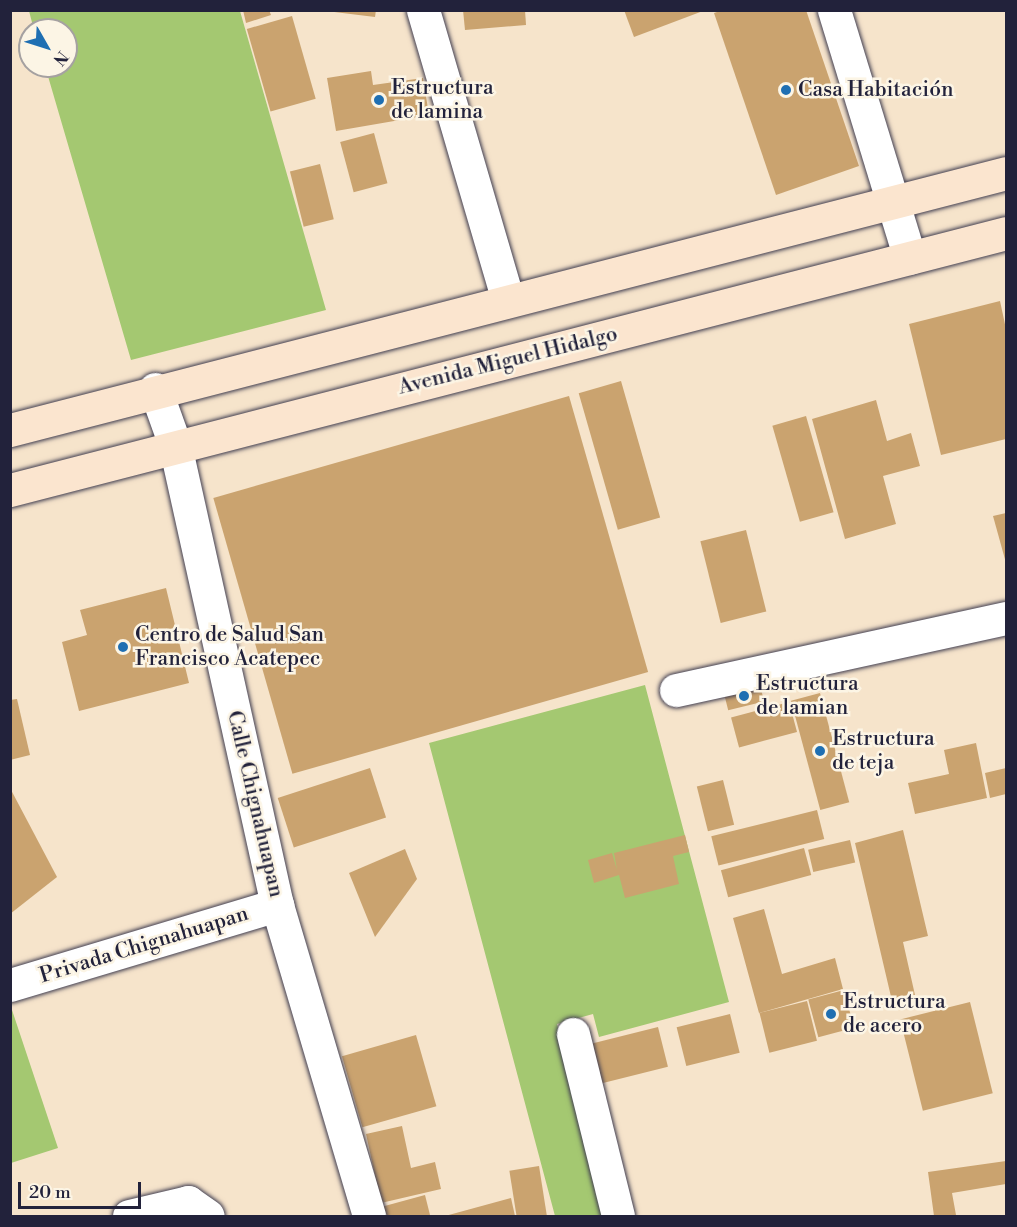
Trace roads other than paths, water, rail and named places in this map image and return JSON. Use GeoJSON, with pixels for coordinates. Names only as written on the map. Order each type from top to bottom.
{"type":"FeatureCollection","features":[{"type":"Feature","properties":{"kind":"main road"},"geometry":{"type":"LineString","coordinates":[[10,430],[155,389],[1006,173]]}},
{"type":"Feature","properties":{"kind":"main road","name":"Avenida Miguel Hidalgo"},"geometry":{"type":"LineString","coordinates":[[10,490],[175,445],[910,258],[1005,238]]}},
{"type":"Feature","properties":{"kind":"street"},"geometry":{"type":"LineString","coordinates":[[423,10],[508,301]]}},
{"type":"Feature","properties":{"kind":"street"},"geometry":{"type":"LineString","coordinates":[[834,10],[891,204],[910,258]]}},
{"type":"Feature","properties":{"kind":"street","name":"Calle Chignahuapan"},"geometry":{"type":"LineString","coordinates":[[155,389],[175,445],[277,905],[369,1216]]}},
{"type":"Feature","properties":{"kind":"street"},"geometry":{"type":"LineString","coordinates":[[676,690],[1006,618]]}},
{"type":"Feature","properties":{"kind":"street","name":"Privada Chignahuapan"},"geometry":{"type":"LineString","coordinates":[[10,985],[277,905]]}},
{"type":"Feature","properties":{"kind":"street"},"geometry":{"type":"LineString","coordinates":[[573,1034],[618,1216]]}},
{"type":"Feature","properties":{"kind":"street"},"geometry":{"type":"LineString","coordinates":[[129,1216],[188,1202],[208,1216]]}},
{"type":"Feature","properties":{"kind":"place","name":"Casa Habitación"},"geometry":{"type":"Point","coordinates":[786,90]}},
{"type":"Feature","properties":{"kind":"place","name":"Estructura de lamina"},"geometry":{"type":"Point","coordinates":[379,100]}},
{"type":"Feature","properties":{"kind":"place","name":"Centro de Salud San Francisco Acatepec"},"geometry":{"type":"Point","coordinates":[123,647]}},
{"type":"Feature","properties":{"kind":"place","name":"Estructura de lamian"},"geometry":{"type":"Point","coordinates":[744,696]}},
{"type":"Feature","properties":{"kind":"place","name":"Estructura de teja"},"geometry":{"type":"Point","coordinates":[820,751]}},
{"type":"Feature","properties":{"kind":"place","name":"Estructura de acero"},"geometry":{"type":"Point","coordinates":[831,1014]}}]}
